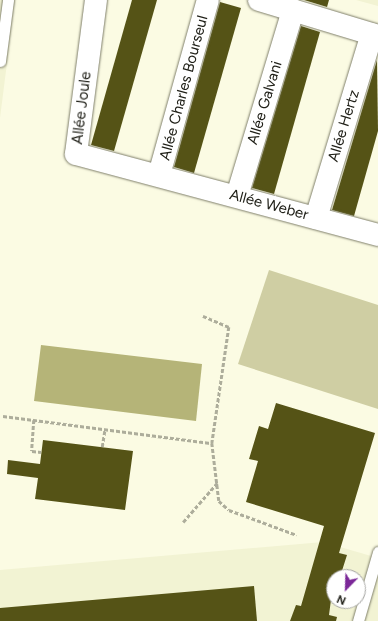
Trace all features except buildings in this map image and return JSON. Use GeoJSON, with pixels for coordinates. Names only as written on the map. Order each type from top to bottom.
{"type":"FeatureCollection","features":[{"type":"Feature","properties":{"kind":"street","name":"Allée Joule"},"geometry":{"type":"LineString","coordinates":[[96,0],[76,154],[159,176]]}},
{"type":"Feature","properties":{"kind":"street","name":"Allée Charles Bourseul"},"geometry":{"type":"LineString","coordinates":[[159,176],[208,0]]}},
{"type":"Feature","properties":{"kind":"street"},"geometry":{"type":"LineString","coordinates":[[259,0],[375,35]]}},
{"type":"Feature","properties":{"kind":"street","name":"Allée Galvani"},"geometry":{"type":"LineString","coordinates":[[237,196],[292,10]]}},
{"type":"Feature","properties":{"kind":"street","name":"Allée Hertz"},"geometry":{"type":"LineString","coordinates":[[316,218],[375,35]]}},
{"type":"Feature","properties":{"kind":"street","name":"Allée Weber"},"geometry":{"type":"LineString","coordinates":[[159,176],[378,235]]}},
{"type":"Feature","properties":{"kind":"lane"},"geometry":{"type":"LineString","coordinates":[[0,61],[8,0]]}},
{"type":"Feature","properties":{"kind":"lane"},"geometry":{"type":"LineString","coordinates":[[358,621],[378,552]]}},
{"type":"Feature","properties":{"kind":"path"},"geometry":{"type":"LineString","coordinates":[[203,316],[230,327],[212,443],[219,501],[229,510],[298,535]]}},
{"type":"Feature","properties":{"kind":"path"},"geometry":{"type":"LineString","coordinates":[[3,416],[212,443]]}},
{"type":"Feature","properties":{"kind":"path"},"geometry":{"type":"LineString","coordinates":[[34,420],[32,450],[41,452]]}},
{"type":"Feature","properties":{"kind":"path"},"geometry":{"type":"LineString","coordinates":[[102,447],[105,429]]}},
{"type":"Feature","properties":{"kind":"path"},"geometry":{"type":"LineString","coordinates":[[183,522],[217,482]]}},
{"type":"Feature","properties":{"kind":"shaded area"},"geometry":{"type":"Polygon","coordinates":[[[0,0],[15,0],[0,118],[0,0]]]}},
{"type":"Feature","properties":{"kind":"shaded area"},"geometry":{"type":"Polygon","coordinates":[[[356,0],[378,0],[378,6],[356,0]]]}},
{"type":"Feature","properties":{"kind":"shaded area"},"geometry":{"type":"Polygon","coordinates":[[[269,270],[378,305],[378,409],[238,364],[269,270]]]}},
{"type":"Feature","properties":{"kind":"shaded area"},"geometry":{"type":"Polygon","coordinates":[[[41,345],[202,364],[196,421],[34,401],[41,345]]]}},
{"type":"Feature","properties":{"kind":"shaded area"},"geometry":{"type":"Polygon","coordinates":[[[323,542],[378,558],[378,621],[0,621],[0,570],[323,542]]]}}]}
